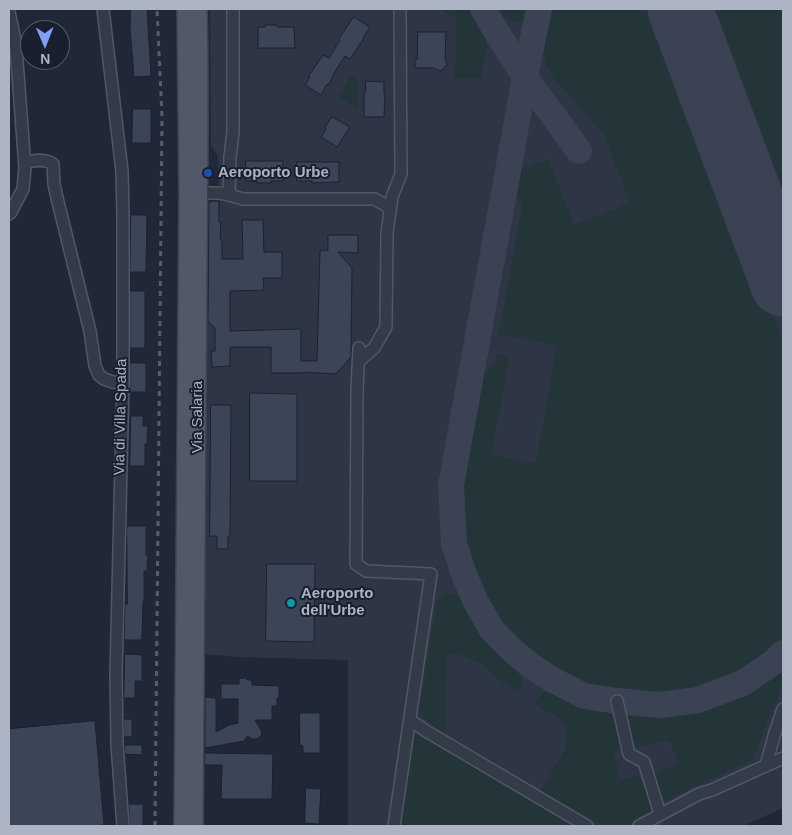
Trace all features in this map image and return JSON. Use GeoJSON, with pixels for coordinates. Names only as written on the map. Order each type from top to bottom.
{"type":"FeatureCollection","features":[{"type":"Feature","properties":{"kind":"main road","name":"Via Salaria"},"geometry":{"type":"LineString","coordinates":[[185,9],[199,257],[195,826]]}},
{"type":"Feature","properties":{"kind":"main road","name":"Via Salaria"},"geometry":{"type":"LineString","coordinates":[[182,826],[194,194],[200,57],[199,9]]}},
{"type":"Feature","properties":{"kind":"street","name":"Via di Villa Spada"},"geometry":{"type":"LineString","coordinates":[[103,9],[122,170],[122,383],[116,710],[123,826]]}},
{"type":"Feature","properties":{"kind":"street"},"geometry":{"type":"LineString","coordinates":[[229,196],[233,132],[233,9]]}},
{"type":"Feature","properties":{"kind":"street"},"geometry":{"type":"LineString","coordinates":[[358,360],[374,348],[386,327],[387,233],[392,197],[401,174],[400,9]]}},
{"type":"Feature","properties":{"kind":"street"},"geometry":{"type":"LineString","coordinates":[[9,12],[15,40],[25,162],[22,189],[15,206],[9,214]]}},
{"type":"Feature","properties":{"kind":"street"},"geometry":{"type":"LineString","coordinates":[[25,162],[45,160],[53,164],[54,184],[60,215],[90,331],[95,366],[104,379],[122,383]]}},
{"type":"Feature","properties":{"kind":"street"},"geometry":{"type":"LineString","coordinates":[[194,194],[219,193],[243,199],[375,199],[390,208]]}},
{"type":"Feature","properties":{"kind":"street"},"geometry":{"type":"LineString","coordinates":[[359,348],[356,564],[366,571],[431,574],[394,826]]}},
{"type":"Feature","properties":{"kind":"street"},"geometry":{"type":"LineString","coordinates":[[617,702],[628,754],[644,762],[660,814]]}},
{"type":"Feature","properties":{"kind":"street"},"geometry":{"type":"LineString","coordinates":[[766,765],[783,709]]}},
{"type":"Feature","properties":{"kind":"street"},"geometry":{"type":"LineString","coordinates":[[410,720],[588,826]]}},
{"type":"Feature","properties":{"kind":"street"},"geometry":{"type":"LineString","coordinates":[[639,826],[699,794],[783,758]]}},
{"type":"Feature","properties":{"kind":"shaded area"},"geometry":{"type":"Polygon","coordinates":[[[210,9],[783,9],[783,808],[743,826],[348,826],[348,660],[202,654],[207,207],[212,201],[219,199],[218,156],[211,146],[210,9]]]}},
{"type":"Feature","properties":{"kind":"shaded area"},"geometry":{"type":"Polygon","coordinates":[[[439,9],[468,9],[487,46],[481,79],[455,79],[457,19],[439,9]]]}},
{"type":"Feature","properties":{"kind":"shaded area"},"geometry":{"type":"Polygon","coordinates":[[[498,9],[530,9],[522,21],[510,21],[498,9]]]}},
{"type":"Feature","properties":{"kind":"shaded area"},"geometry":{"type":"Polygon","coordinates":[[[548,9],[657,9],[783,341],[783,641],[763,662],[733,679],[681,696],[652,697],[616,693],[586,686],[559,673],[534,657],[516,641],[494,616],[482,592],[466,551],[462,516],[463,478],[481,376],[495,364],[496,355],[503,355],[509,360],[491,455],[536,463],[557,345],[500,335],[497,330],[501,325],[522,206],[514,189],[521,169],[548,159],[574,225],[630,203],[605,136],[556,81],[547,67],[542,47],[548,9]]]}},
{"type":"Feature","properties":{"kind":"shaded area"},"geometry":{"type":"Polygon","coordinates":[[[706,9],[783,9],[783,211],[706,9]]]}},
{"type":"Feature","properties":{"kind":"shaded area"},"geometry":{"type":"Polygon","coordinates":[[[350,77],[355,78],[357,81],[358,109],[338,97],[350,77]]]}},
{"type":"Feature","properties":{"kind":"shaded area"},"geometry":{"type":"Polygon","coordinates":[[[445,593],[455,594],[464,599],[495,645],[520,668],[523,685],[518,692],[495,677],[482,664],[459,654],[447,655],[445,733],[430,723],[419,712],[437,600],[445,593]]]}},
{"type":"Feature","properties":{"kind":"shaded area"},"geometry":{"type":"Polygon","coordinates":[[[783,667],[783,684],[752,760],[666,800],[661,799],[653,778],[658,771],[677,765],[677,759],[670,742],[665,741],[631,748],[625,721],[630,713],[661,714],[690,712],[718,704],[754,688],[783,667]]]}},
{"type":"Feature","properties":{"kind":"shaded area"},"geometry":{"type":"Polygon","coordinates":[[[552,690],[609,712],[617,723],[621,748],[614,752],[620,780],[639,776],[647,791],[652,811],[626,826],[608,825],[590,821],[541,790],[565,750],[566,728],[560,718],[534,704],[542,693],[552,690]]]}},
{"type":"Feature","properties":{"kind":"shaded area"},"geometry":{"type":"Polygon","coordinates":[[[415,731],[576,826],[400,826],[415,731]]]}},
{"type":"Feature","properties":{"kind":"building"},"geometry":{"type":"Polygon","coordinates":[[[131,9],[147,9],[151,76],[134,77],[130,28],[131,9]]]}},
{"type":"Feature","properties":{"kind":"building"},"geometry":{"type":"Polygon","coordinates":[[[354,17],[370,27],[350,59],[345,56],[321,95],[305,85],[310,77],[308,77],[323,55],[329,58],[354,17]]]}},
{"type":"Feature","properties":{"kind":"building"},"geometry":{"type":"Polygon","coordinates":[[[265,25],[294,27],[295,48],[258,48],[258,27],[265,27],[265,25]]]}},
{"type":"Feature","properties":{"kind":"building"},"geometry":{"type":"Polygon","coordinates":[[[418,32],[446,32],[445,59],[447,64],[444,69],[440,71],[434,68],[415,68],[418,32]]]}},
{"type":"Feature","properties":{"kind":"building"},"geometry":{"type":"Polygon","coordinates":[[[366,81],[384,82],[384,117],[364,117],[366,81]]]}},
{"type":"Feature","properties":{"kind":"building"},"geometry":{"type":"Polygon","coordinates":[[[133,109],[151,109],[151,143],[132,143],[133,109]]]}},
{"type":"Feature","properties":{"kind":"building"},"geometry":{"type":"Polygon","coordinates":[[[332,117],[350,127],[337,147],[321,137],[332,117]]]}},
{"type":"Feature","properties":{"kind":"building"},"geometry":{"type":"Polygon","coordinates":[[[246,161],[283,161],[283,181],[257,183],[257,181],[246,181],[246,161]]]}},
{"type":"Feature","properties":{"kind":"building"},"geometry":{"type":"Polygon","coordinates":[[[297,162],[339,162],[339,182],[312,183],[312,181],[297,181],[297,162]]]}},
{"type":"Feature","properties":{"kind":"building"},"geometry":{"type":"Polygon","coordinates":[[[219,201],[222,259],[243,259],[242,220],[263,220],[264,252],[282,252],[282,278],[263,278],[264,290],[230,291],[230,331],[301,329],[301,361],[317,361],[320,251],[328,250],[328,235],[358,235],[358,253],[338,252],[352,268],[351,357],[336,374],[304,372],[271,373],[271,347],[230,347],[230,366],[212,367],[211,351],[215,351],[215,328],[208,321],[208,315],[209,203],[219,201]]]}},
{"type":"Feature","properties":{"kind":"building"},"geometry":{"type":"Polygon","coordinates":[[[131,215],[147,215],[146,272],[130,272],[131,215]]]}},
{"type":"Feature","properties":{"kind":"building"},"geometry":{"type":"Polygon","coordinates":[[[130,291],[145,291],[145,348],[130,348],[130,291]]]}},
{"type":"Feature","properties":{"kind":"building"},"geometry":{"type":"Polygon","coordinates":[[[130,363],[146,363],[146,392],[130,392],[130,363]]]}},
{"type":"Feature","properties":{"kind":"building"},"geometry":{"type":"Polygon","coordinates":[[[250,393],[297,394],[297,481],[250,481],[250,393]]]}},
{"type":"Feature","properties":{"kind":"building"},"geometry":{"type":"Polygon","coordinates":[[[211,405],[231,405],[230,536],[228,536],[228,549],[217,549],[217,536],[210,536],[211,405]]]}},
{"type":"Feature","properties":{"kind":"building"},"geometry":{"type":"Polygon","coordinates":[[[131,416],[143,416],[143,426],[148,426],[147,444],[145,444],[145,466],[130,466],[131,416]]]}},
{"type":"Feature","properties":{"kind":"building"},"geometry":{"type":"Polygon","coordinates":[[[127,526],[146,526],[146,555],[148,555],[147,571],[144,571],[142,640],[124,640],[125,604],[127,604],[127,526]]]}},
{"type":"Feature","properties":{"kind":"building","name":"Aeroporto dell'Urbe"},"geometry":{"type":"Polygon","coordinates":[[[267,564],[315,564],[314,642],[266,641],[267,564]]]}},
{"type":"Feature","properties":{"kind":"building"},"geometry":{"type":"Polygon","coordinates":[[[125,654],[142,655],[142,681],[135,681],[135,698],[124,698],[125,654]]]}},
{"type":"Feature","properties":{"kind":"building"},"geometry":{"type":"Polygon","coordinates":[[[247,678],[247,680],[252,680],[252,685],[279,686],[277,706],[272,706],[272,720],[255,720],[262,732],[261,736],[257,739],[247,736],[244,741],[205,748],[205,697],[216,698],[216,732],[229,725],[238,723],[238,699],[221,699],[221,684],[239,684],[239,679],[247,678]]]}},
{"type":"Feature","properties":{"kind":"building"},"geometry":{"type":"Polygon","coordinates":[[[300,713],[320,713],[320,753],[303,753],[303,746],[300,745],[300,713]]]}},
{"type":"Feature","properties":{"kind":"building"},"geometry":{"type":"Polygon","coordinates":[[[124,719],[132,719],[132,737],[124,737],[124,719]]]}},
{"type":"Feature","properties":{"kind":"building"},"geometry":{"type":"Polygon","coordinates":[[[95,721],[104,825],[9,826],[9,729],[95,721]]]}},
{"type":"Feature","properties":{"kind":"building"},"geometry":{"type":"Polygon","coordinates":[[[125,745],[142,745],[142,755],[125,754],[125,745]]]}},
{"type":"Feature","properties":{"kind":"building"},"geometry":{"type":"Polygon","coordinates":[[[205,753],[273,754],[272,799],[221,799],[222,765],[205,765],[205,753]]]}},
{"type":"Feature","properties":{"kind":"building"},"geometry":{"type":"Polygon","coordinates":[[[306,788],[321,789],[319,824],[305,823],[306,788]]]}},
{"type":"Feature","properties":{"kind":"building"},"geometry":{"type":"Polygon","coordinates":[[[129,804],[143,804],[143,826],[130,826],[129,804]]]}},
{"type":"Feature","properties":{"kind":"taxiway"},"geometry":{"type":"LineString","coordinates":[[483,9],[525,77],[579,151]]}},
{"type":"Feature","properties":{"kind":"taxiway"},"geometry":{"type":"LineString","coordinates":[[539,9],[451,485],[454,544],[465,577],[476,602],[492,630],[530,665],[551,679],[584,696],[660,705],[698,700],[743,683],[775,661],[783,653]]}},
{"type":"Feature","properties":{"kind":"runway"},"geometry":{"type":"LineString","coordinates":[[680,9],[783,284]]}},
{"type":"Feature","properties":{"kind":"railway"},"geometry":{"type":"LineString","coordinates":[[155,826],[162,117],[157,9]]}},
{"type":"Feature","properties":{"kind":"place","name":"Aeroporto Urbe"},"geometry":{"type":"Point","coordinates":[208,173]}},
{"type":"Feature","properties":{"kind":"place","name":"Aeroporto dell'Urbe"},"geometry":{"type":"Point","coordinates":[291,603]}}]}
